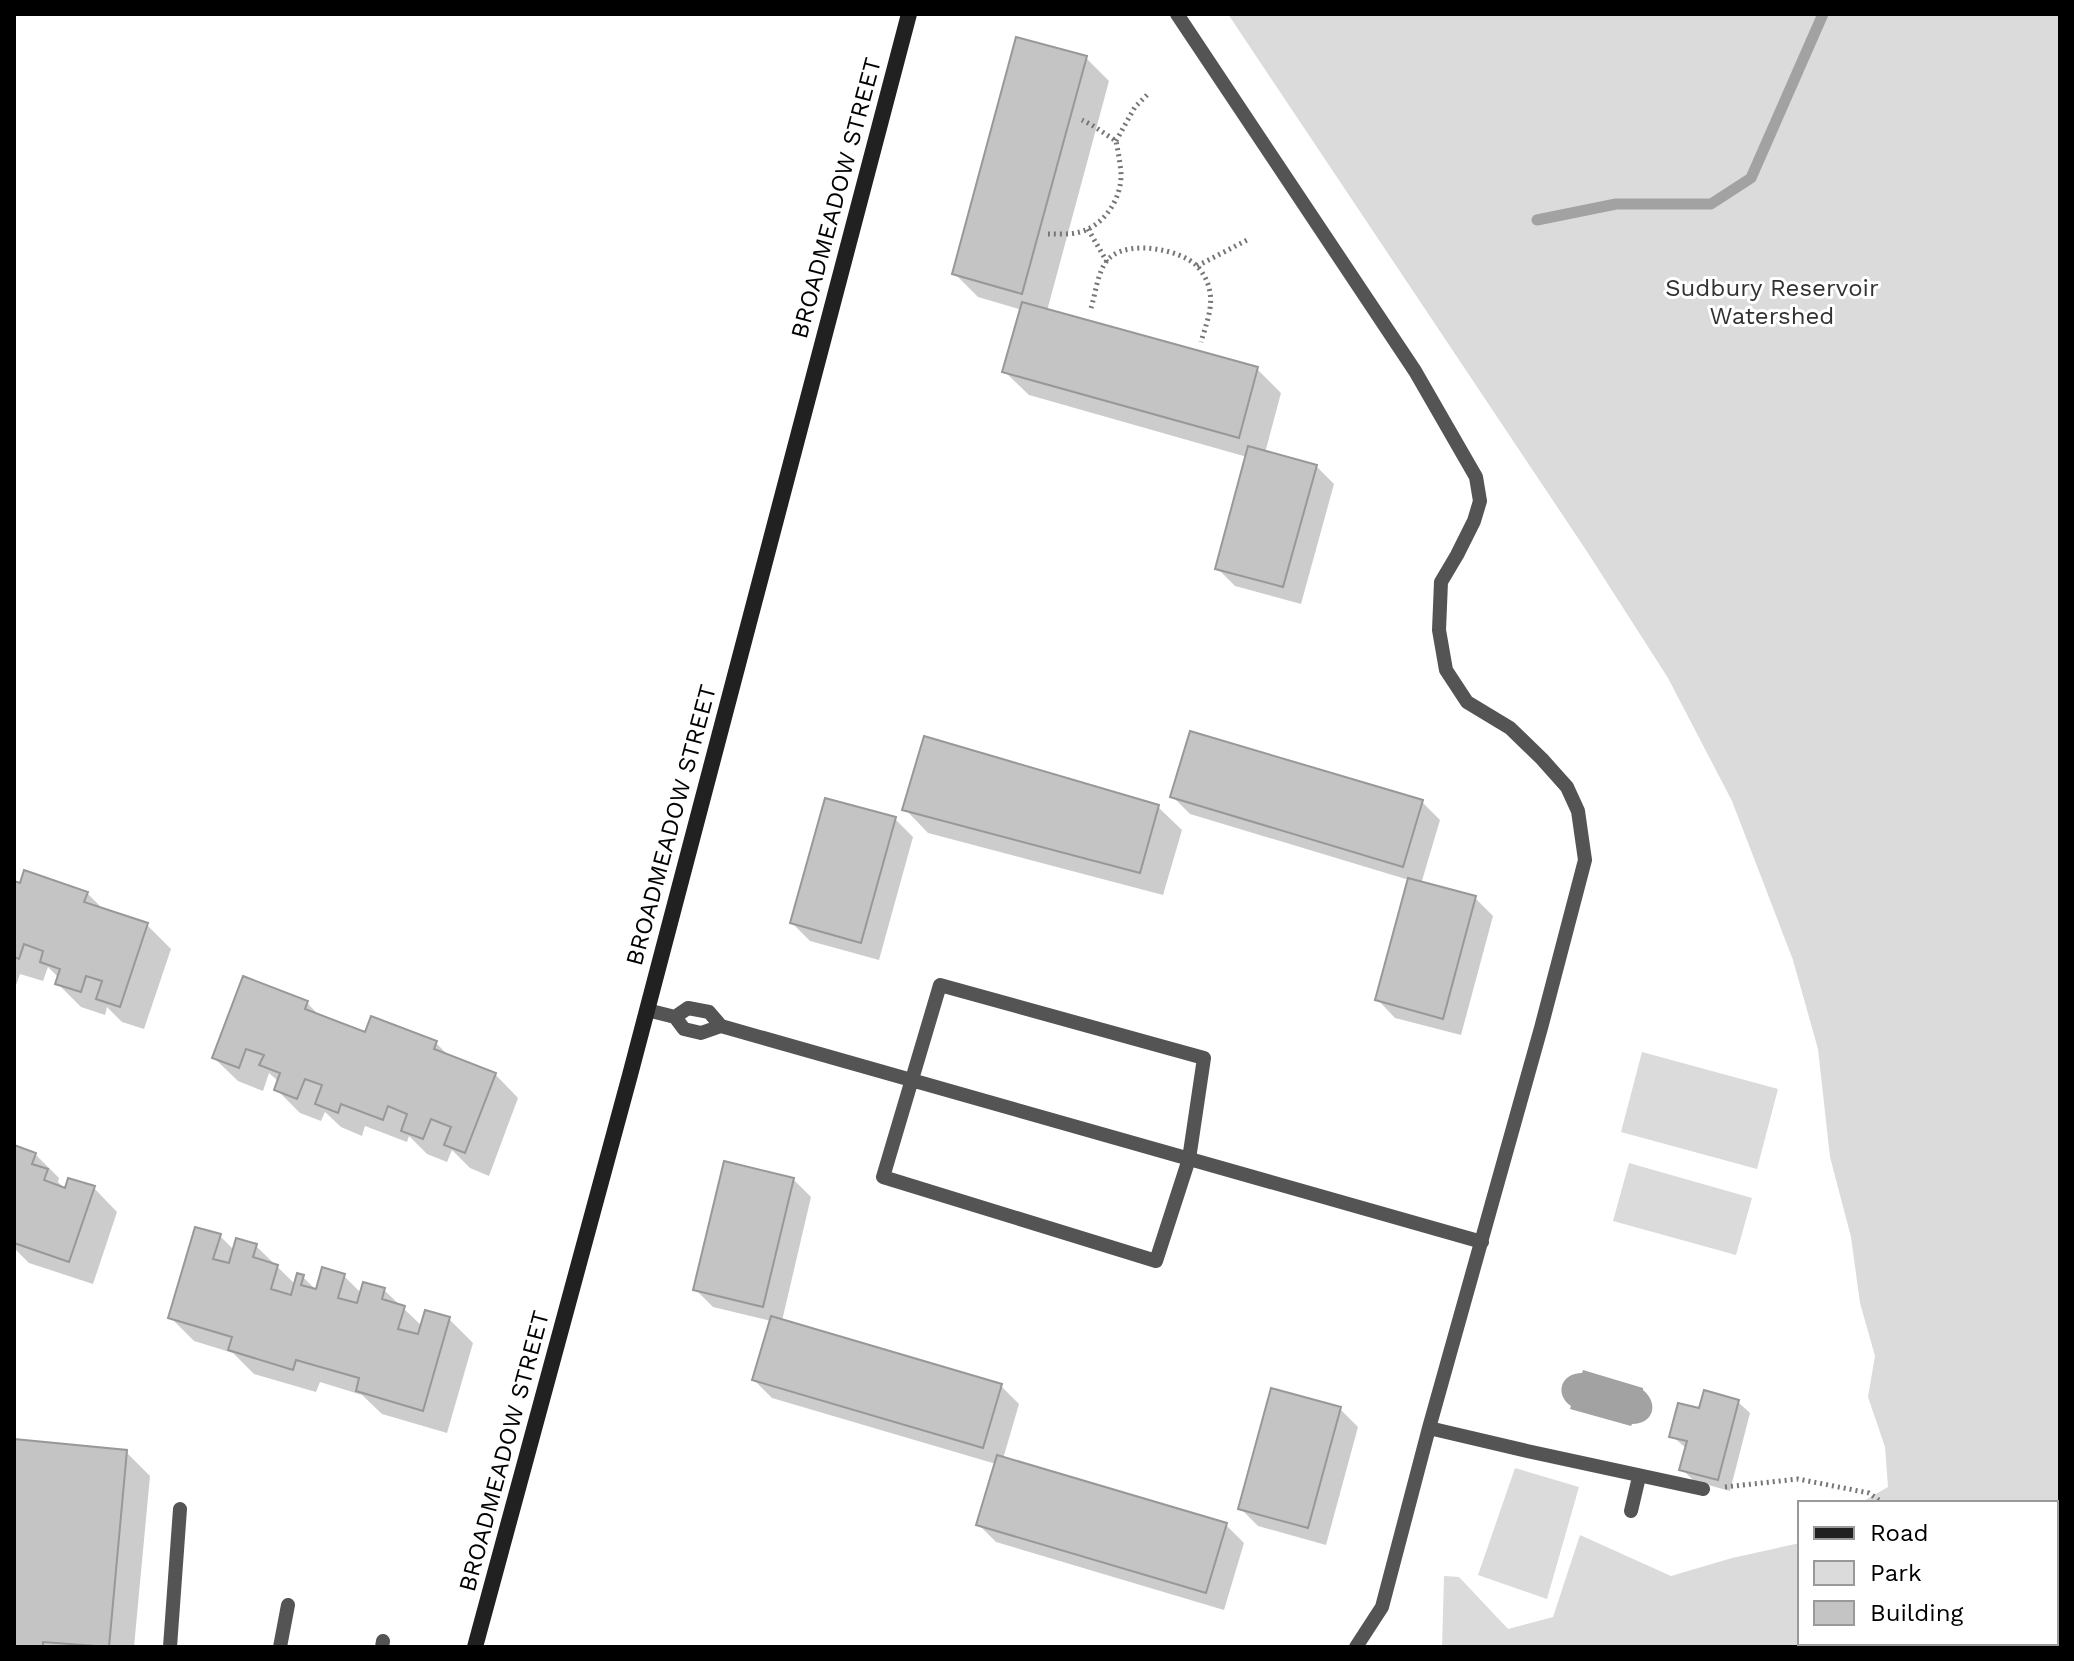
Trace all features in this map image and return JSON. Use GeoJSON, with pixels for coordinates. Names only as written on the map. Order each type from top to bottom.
{"type":"FeatureCollection","features":[{"type":"Feature","properties":{"kind":"street","name":"BROADMEADOW STREET"},"geometry":{"type":"LineString","coordinates":[[475,1647],[647,1010],[909,14]]}},
{"type":"Feature","properties":{"kind":"lane"},"geometry":{"type":"LineString","coordinates":[[1177,14],[1415,371],[1476,477],[1480,501],[1474,521],[1441,582],[1439,630],[1446,670],[1467,702],[1510,728],[1567,787],[1578,811],[1585,860],[1382,1607],[1356,1647]]}},
{"type":"Feature","properties":{"kind":"lane"},"geometry":{"type":"LineString","coordinates":[[940,985],[1204,1058],[1189,1159],[1156,1261],[883,1177],[940,985]]}},
{"type":"Feature","properties":{"kind":"lane"},"geometry":{"type":"LineString","coordinates":[[675,1017],[688,1008],[709,1012],[721,1026],[1482,1242]]}},
{"type":"Feature","properties":{"kind":"lane"},"geometry":{"type":"LineString","coordinates":[[647,1010],[675,1017],[684,1029],[701,1033],[721,1026]]}},
{"type":"Feature","properties":{"kind":"lane"},"geometry":{"type":"LineString","coordinates":[[1429,1428],[1703,1489]]}},
{"type":"Feature","properties":{"kind":"lane"},"geometry":{"type":"LineString","coordinates":[[1631,1511],[1639,1477]]}},
{"type":"Feature","properties":{"kind":"lane"},"geometry":{"type":"LineString","coordinates":[[170,1647],[180,1509]]}},
{"type":"Feature","properties":{"kind":"lane"},"geometry":{"type":"LineString","coordinates":[[280,1647],[288,1605]]}},
{"type":"Feature","properties":{"kind":"path"},"geometry":{"type":"LineString","coordinates":[[1048,234],[1088,229],[1102,219],[1114,204],[1121,174],[1116,141],[1135,107],[1148,94]]}},
{"type":"Feature","properties":{"kind":"path"},"geometry":{"type":"LineString","coordinates":[[1082,120],[1116,141]]}},
{"type":"Feature","properties":{"kind":"path"},"geometry":{"type":"LineString","coordinates":[[1088,229],[1107,262]]}},
{"type":"Feature","properties":{"kind":"path"},"geometry":{"type":"LineString","coordinates":[[1197,266],[1249,239]]}},
{"type":"Feature","properties":{"kind":"path"},"geometry":{"type":"LineString","coordinates":[[1091,308],[1103,268],[1112,256],[1132,249],[1151,248],[1176,255],[1197,266],[1211,295],[1201,342]]}},
{"type":"Feature","properties":{"kind":"path"},"geometry":{"type":"LineString","coordinates":[[1703,1489],[1798,1479],[1869,1493],[1880,1501]]}},
{"type":"Feature","properties":{"kind":"green space","name":"Sudbury Reservoir Watershed"},"geometry":{"type":"Polygon","coordinates":[[[1228,14],[2060,14],[2060,1647],[1442,1647],[1444,1576],[1459,1577],[1508,1629],[1553,1617],[1580,1535],[1671,1576],[1798,1543],[1798,1645],[2058,1645],[2058,1501],[1864,1501],[1888,1487],[1885,1447],[1868,1397],[1875,1356],[1860,1303],[1851,1237],[1830,1157],[1818,1049],[1793,960],[1732,801],[1668,678],[1228,14]]]}},
{"type":"Feature","properties":{"kind":"green space"},"geometry":{"type":"Polygon","coordinates":[[[1642,1052],[1778,1089],[1757,1169],[1621,1132],[1642,1052]]]}},
{"type":"Feature","properties":{"kind":"green space"},"geometry":{"type":"Polygon","coordinates":[[[1629,1163],[1752,1198],[1736,1255],[1613,1221],[1629,1163]]]}},
{"type":"Feature","properties":{"kind":"green space"},"geometry":{"type":"Polygon","coordinates":[[[1515,1468],[1579,1487],[1547,1599],[1478,1575],[1515,1468]]]}},
{"type":"Feature","properties":{"kind":"shaded area"},"geometry":{"type":"Polygon","coordinates":[[[1583,1370],[1643,1388],[1651,1401],[1649,1417],[1631,1426],[1570,1409],[1561,1390],[1562,1385],[1569,1376],[1583,1370]]]}},
{"type":"Feature","properties":{"kind":"building"},"geometry":{"type":"Polygon","coordinates":[[[1016,37],[1087,56],[1022,294],[952,274],[1016,37]]]}},
{"type":"Feature","properties":{"kind":"building"},"geometry":{"type":"Polygon","coordinates":[[[1022,302],[1258,367],[1239,438],[1002,372],[1022,302]]]}},
{"type":"Feature","properties":{"kind":"building"},"geometry":{"type":"Polygon","coordinates":[[[1248,446],[1317,465],[1283,587],[1215,569],[1248,446]]]}},
{"type":"Feature","properties":{"kind":"building"},"geometry":{"type":"Polygon","coordinates":[[[1190,731],[1423,800],[1403,867],[1170,797],[1190,731]]]}},
{"type":"Feature","properties":{"kind":"building"},"geometry":{"type":"Polygon","coordinates":[[[924,736],[1159,805],[1140,873],[902,810],[924,736]]]}},
{"type":"Feature","properties":{"kind":"building"},"geometry":{"type":"Polygon","coordinates":[[[825,798],[896,817],[861,943],[790,923],[825,798]]]}},
{"type":"Feature","properties":{"kind":"building"},"geometry":{"type":"Polygon","coordinates":[[[24,870],[88,892],[84,902],[148,923],[120,1007],[96,999],[102,981],[86,976],[81,992],[55,984],[60,969],[40,962],[43,951],[24,944],[19,959],[14,957],[14,881],[20,883],[24,870]]]}},
{"type":"Feature","properties":{"kind":"building"},"geometry":{"type":"Polygon","coordinates":[[[1408,878],[1476,896],[1443,1019],[1375,1000],[1408,878]]]}},
{"type":"Feature","properties":{"kind":"building"},"geometry":{"type":"Polygon","coordinates":[[[243,976],[308,1001],[305,1009],[365,1032],[371,1016],[437,1041],[434,1049],[496,1073],[465,1153],[444,1145],[451,1127],[431,1119],[423,1139],[401,1131],[407,1114],[388,1106],[383,1120],[341,1104],[338,1113],[315,1104],[322,1085],[305,1079],[297,1099],[274,1090],[280,1073],[259,1065],[264,1055],[246,1049],[239,1068],[212,1058],[243,976]]]}},
{"type":"Feature","properties":{"kind":"building"},"geometry":{"type":"Polygon","coordinates":[[[14,1145],[36,1153],[32,1164],[48,1169],[44,1180],[65,1188],[68,1178],[95,1186],[69,1262],[14,1243],[14,1145]]]}},
{"type":"Feature","properties":{"kind":"building"},"geometry":{"type":"Polygon","coordinates":[[[724,1161],[794,1178],[763,1307],[693,1290],[724,1161]]]}},
{"type":"Feature","properties":{"kind":"building"},"geometry":{"type":"Polygon","coordinates":[[[195,1227],[221,1234],[213,1259],[229,1263],[236,1238],[257,1244],[253,1257],[278,1265],[271,1289],[291,1295],[297,1273],[304,1275],[301,1285],[316,1289],[322,1267],[345,1274],[338,1298],[357,1303],[363,1282],[385,1288],[382,1299],[405,1306],[398,1329],[418,1334],[425,1310],[450,1317],[423,1411],[356,1391],[359,1378],[296,1360],[293,1370],[228,1350],[232,1337],[168,1318],[195,1227]]]}},
{"type":"Feature","properties":{"kind":"building"},"geometry":{"type":"Polygon","coordinates":[[[771,1316],[1002,1384],[983,1448],[752,1380],[771,1316]]]}},
{"type":"Feature","properties":{"kind":"building"},"geometry":{"type":"Polygon","coordinates":[[[1271,1388],[1341,1407],[1308,1528],[1238,1509],[1271,1388]]]}},
{"type":"Feature","properties":{"kind":"building"},"geometry":{"type":"Polygon","coordinates":[[[1704,1390],[1739,1400],[1718,1480],[1679,1470],[1687,1441],[1669,1437],[1678,1403],[1699,1408],[1704,1390]]]}},
{"type":"Feature","properties":{"kind":"building"},"geometry":{"type":"Polygon","coordinates":[[[14,1439],[127,1450],[109,1647],[43,1642],[43,1647],[14,1647],[14,1439]]]}},
{"type":"Feature","properties":{"kind":"building"},"geometry":{"type":"Polygon","coordinates":[[[997,1455],[1227,1523],[1206,1593],[976,1525],[997,1455]]]}},
{"type":"Feature","properties":{"kind":"waterway"},"geometry":{"type":"LineString","coordinates":[[1537,220],[1616,204],[1711,204],[1751,178],[1823,14]]}}]}
